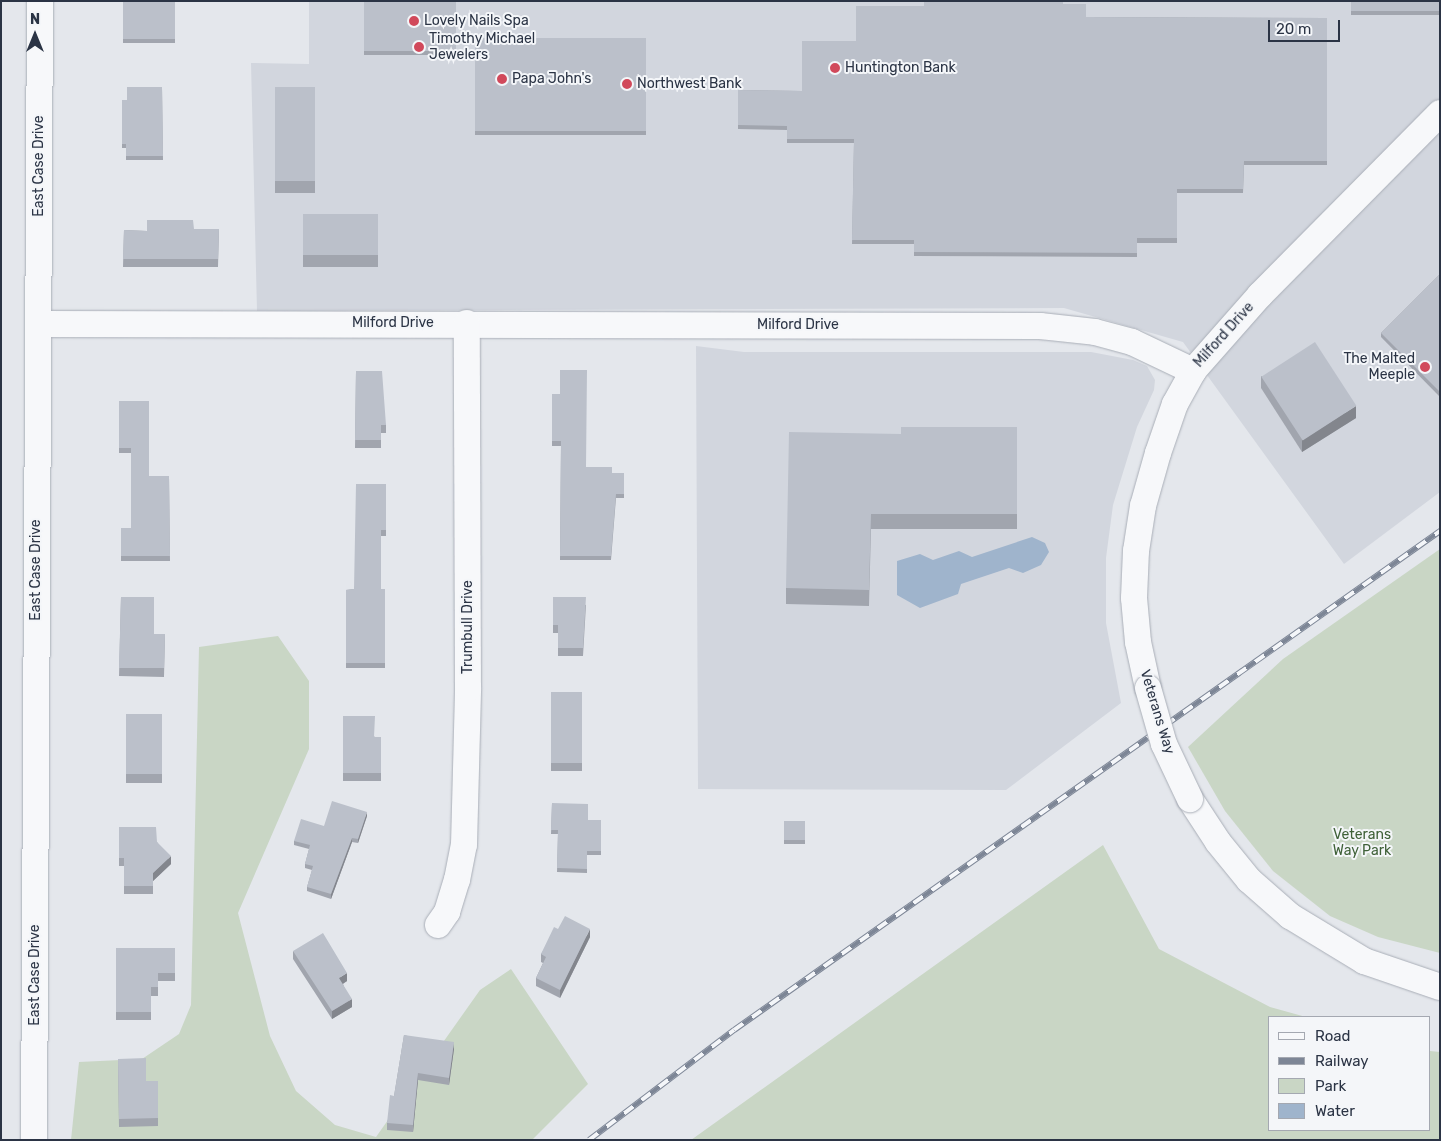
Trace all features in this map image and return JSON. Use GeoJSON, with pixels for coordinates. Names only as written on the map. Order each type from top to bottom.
{"type":"FeatureCollection","features":[{"type":"Feature","properties":{"kind":"street","name":"East Case Drive"},"geometry":{"type":"LineString","coordinates":[[34,1140],[40,1]]}},
{"type":"Feature","properties":{"kind":"street","name":"Milford Drive"},"geometry":{"type":"LineString","coordinates":[[38,324],[467,323],[1040,326],[1095,332],[1132,342],[1193,370],[1260,295],[1440,113]]}},
{"type":"Feature","properties":{"kind":"street","name":"Trumbull Drive"},"geometry":{"type":"LineString","coordinates":[[438,925],[447,912],[458,880],[464,845],[468,688],[467,323]]}},
{"type":"Feature","properties":{"kind":"street","name":"Veterans Way"},"geometry":{"type":"LineString","coordinates":[[1193,370],[1175,404],[1158,453],[1143,506],[1136,551],[1134,598],[1138,642],[1148,688],[1164,744],[1190,799],[1218,842],[1249,880],[1290,916],[1364,961],[1440,987]]}},
{"type":"Feature","properties":{"kind":"shaded area"},"geometry":{"type":"Polygon","coordinates":[[[309,1],[1440,1],[1440,492],[1344,564],[1183,342],[1064,308],[257,311],[251,63],[309,64],[309,1]]]}},
{"type":"Feature","properties":{"kind":"shaded area"},"geometry":{"type":"Polygon","coordinates":[[[696,346],[744,352],[1091,352],[1133,360],[1147,366],[1155,380],[1154,390],[1137,427],[1113,505],[1106,558],[1106,623],[1121,703],[1006,790],[698,789],[696,346]]]}},
{"type":"Feature","properties":{"kind":"green space","name":"Veterans Way Park"},"geometry":{"type":"Polygon","coordinates":[[[1440,549],[1440,953],[1378,937],[1330,916],[1273,871],[1225,811],[1188,747],[1283,659],[1440,549]]]}},
{"type":"Feature","properties":{"kind":"green space"},"geometry":{"type":"Polygon","coordinates":[[[278,636],[309,681],[309,749],[238,913],[270,1036],[296,1091],[335,1125],[376,1137],[480,990],[511,969],[588,1084],[532,1140],[71,1140],[79,1062],[142,1059],[179,1034],[191,1005],[199,647],[278,636]]]}},
{"type":"Feature","properties":{"kind":"green space"},"geometry":{"type":"Polygon","coordinates":[[[1103,845],[1159,949],[1270,1007],[1302,1016],[1268,1016],[1268,1131],[1431,1131],[1431,1051],[1440,1052],[1440,1140],[691,1140],[1103,845]]]}},
{"type":"Feature","properties":{"kind":"water"},"geometry":{"type":"Polygon","coordinates":[[[1032,537],[1045,543],[1049,552],[1041,565],[1023,573],[1009,568],[961,584],[958,594],[920,608],[897,595],[897,561],[920,554],[933,560],[959,551],[972,557],[1032,537]]]}},
{"type":"Feature","properties":{"kind":"building"},"geometry":{"type":"Polygon","coordinates":[[[123,1],[175,1],[175,39],[123,39],[123,1]]]}},
{"type":"Feature","properties":{"kind":"building"},"geometry":{"type":"Polygon","coordinates":[[[364,1],[456,1],[456,51],[364,51],[364,1]]]}},
{"type":"Feature","properties":{"kind":"building"},"geometry":{"type":"Polygon","coordinates":[[[924,1],[1063,1],[1063,4],[1086,4],[1086,17],[1327,18],[1327,161],[1244,161],[1243,189],[1177,189],[1177,238],[1137,238],[1137,253],[914,252],[914,240],[852,240],[854,139],[787,139],[787,126],[738,125],[738,90],[802,91],[802,41],[856,41],[856,6],[924,6],[924,1]]]}},
{"type":"Feature","properties":{"kind":"building"},"geometry":{"type":"Polygon","coordinates":[[[1351,1],[1440,1],[1440,11],[1351,11],[1351,1]]]}},
{"type":"Feature","properties":{"kind":"building"},"geometry":{"type":"Polygon","coordinates":[[[475,38],[646,38],[646,131],[475,131],[475,38]]]}},
{"type":"Feature","properties":{"kind":"building"},"geometry":{"type":"Polygon","coordinates":[[[127,87],[162,87],[163,156],[126,156],[126,144],[122,144],[122,100],[127,100],[127,87]]]}},
{"type":"Feature","properties":{"kind":"building"},"geometry":{"type":"Polygon","coordinates":[[[275,87],[315,87],[315,181],[275,181],[275,87]]]}},
{"type":"Feature","properties":{"kind":"building"},"geometry":{"type":"Polygon","coordinates":[[[303,214],[378,214],[378,255],[303,255],[303,214]]]}},
{"type":"Feature","properties":{"kind":"building"},"geometry":{"type":"Polygon","coordinates":[[[147,220],[193,220],[194,229],[219,229],[218,259],[123,259],[124,230],[147,231],[147,220]]]}},
{"type":"Feature","properties":{"kind":"building","name":"The Malted Meeple"},"geometry":{"type":"Polygon","coordinates":[[[1440,274],[1440,392],[1381,333],[1440,274]]]}},
{"type":"Feature","properties":{"kind":"building"},"geometry":{"type":"Polygon","coordinates":[[[1315,342],[1356,406],[1303,441],[1261,377],[1315,342]]]}},
{"type":"Feature","properties":{"kind":"building"},"geometry":{"type":"Polygon","coordinates":[[[560,370],[587,370],[586,467],[612,467],[612,473],[624,473],[624,494],[616,494],[611,556],[560,556],[561,441],[552,441],[552,394],[560,394],[560,370]]]}},
{"type":"Feature","properties":{"kind":"building"},"geometry":{"type":"Polygon","coordinates":[[[356,371],[382,371],[386,425],[381,425],[381,440],[355,440],[356,371]]]}},
{"type":"Feature","properties":{"kind":"building"},"geometry":{"type":"Polygon","coordinates":[[[119,401],[149,401],[149,476],[169,476],[170,556],[121,556],[121,528],[131,528],[131,448],[119,448],[119,401]]]}},
{"type":"Feature","properties":{"kind":"building"},"geometry":{"type":"Polygon","coordinates":[[[901,427],[1017,427],[1017,514],[871,514],[869,590],[786,588],[789,432],[901,434],[901,427]]]}},
{"type":"Feature","properties":{"kind":"building"},"geometry":{"type":"Polygon","coordinates":[[[356,484],[386,484],[386,530],[381,530],[381,589],[385,589],[385,663],[346,663],[346,590],[354,589],[356,484]]]}},
{"type":"Feature","properties":{"kind":"building"},"geometry":{"type":"Polygon","coordinates":[[[121,597],[154,597],[154,634],[165,634],[164,668],[119,668],[121,597]]]}},
{"type":"Feature","properties":{"kind":"building"},"geometry":{"type":"Polygon","coordinates":[[[553,597],[586,597],[583,648],[558,648],[558,625],[553,625],[553,597]]]}},
{"type":"Feature","properties":{"kind":"building"},"geometry":{"type":"Polygon","coordinates":[[[551,692],[582,692],[582,763],[551,763],[551,692]]]}},
{"type":"Feature","properties":{"kind":"building"},"geometry":{"type":"Polygon","coordinates":[[[126,714],[162,714],[162,774],[126,774],[126,714]]]}},
{"type":"Feature","properties":{"kind":"building"},"geometry":{"type":"Polygon","coordinates":[[[343,716],[375,716],[374,737],[381,737],[381,773],[343,773],[343,716]]]}},
{"type":"Feature","properties":{"kind":"building"},"geometry":{"type":"Polygon","coordinates":[[[332,801],[367,812],[358,839],[352,838],[331,894],[307,887],[313,866],[305,864],[310,845],[294,841],[301,819],[324,826],[332,801]]]}},
{"type":"Feature","properties":{"kind":"building"},"geometry":{"type":"Polygon","coordinates":[[[552,803],[588,804],[588,820],[601,820],[601,851],[587,851],[587,869],[557,868],[558,830],[551,830],[552,803]]]}},
{"type":"Feature","properties":{"kind":"building"},"geometry":{"type":"Polygon","coordinates":[[[784,821],[805,821],[805,840],[784,840],[784,821]]]}},
{"type":"Feature","properties":{"kind":"building"},"geometry":{"type":"Polygon","coordinates":[[[119,827],[156,827],[157,842],[171,856],[153,873],[153,886],[124,886],[124,858],[119,858],[119,827]]]}},
{"type":"Feature","properties":{"kind":"building"},"geometry":{"type":"Polygon","coordinates":[[[565,916],[590,929],[560,990],[536,978],[546,957],[541,954],[554,927],[558,929],[565,916]]]}},
{"type":"Feature","properties":{"kind":"building"},"geometry":{"type":"Polygon","coordinates":[[[323,933],[347,973],[339,978],[352,999],[332,1011],[293,951],[323,933]]]}},
{"type":"Feature","properties":{"kind":"building"},"geometry":{"type":"Polygon","coordinates":[[[116,948],[175,948],[175,973],[158,973],[158,987],[151,987],[151,1012],[116,1012],[116,948]]]}},
{"type":"Feature","properties":{"kind":"building"},"geometry":{"type":"Polygon","coordinates":[[[404,1035],[454,1042],[449,1078],[418,1073],[413,1125],[387,1123],[390,1095],[394,1096],[404,1035]]]}},
{"type":"Feature","properties":{"kind":"building"},"geometry":{"type":"Polygon","coordinates":[[[146,1058],[146,1081],[158,1081],[158,1118],[119,1119],[118,1059],[146,1058]]]}},
{"type":"Feature","properties":{"kind":"railway"},"geometry":{"type":"LineString","coordinates":[[589,1140],[734,1030],[1440,531]]}},
{"type":"Feature","properties":{"kind":"place","name":"Lovely Nails Spa"},"geometry":{"type":"Point","coordinates":[414,21]}},
{"type":"Feature","properties":{"kind":"place","name":"Timothy Michael Jewelers"},"geometry":{"type":"Point","coordinates":[419,47]}},
{"type":"Feature","properties":{"kind":"place","name":"Huntington Bank"},"geometry":{"type":"Point","coordinates":[835,68]}},
{"type":"Feature","properties":{"kind":"place","name":"Papa John's"},"geometry":{"type":"Point","coordinates":[502,79]}},
{"type":"Feature","properties":{"kind":"place","name":"Northwest Bank"},"geometry":{"type":"Point","coordinates":[627,84]}},
{"type":"Feature","properties":{"kind":"place","name":"The Malted Meeple"},"geometry":{"type":"Point","coordinates":[1425,367]}}]}
